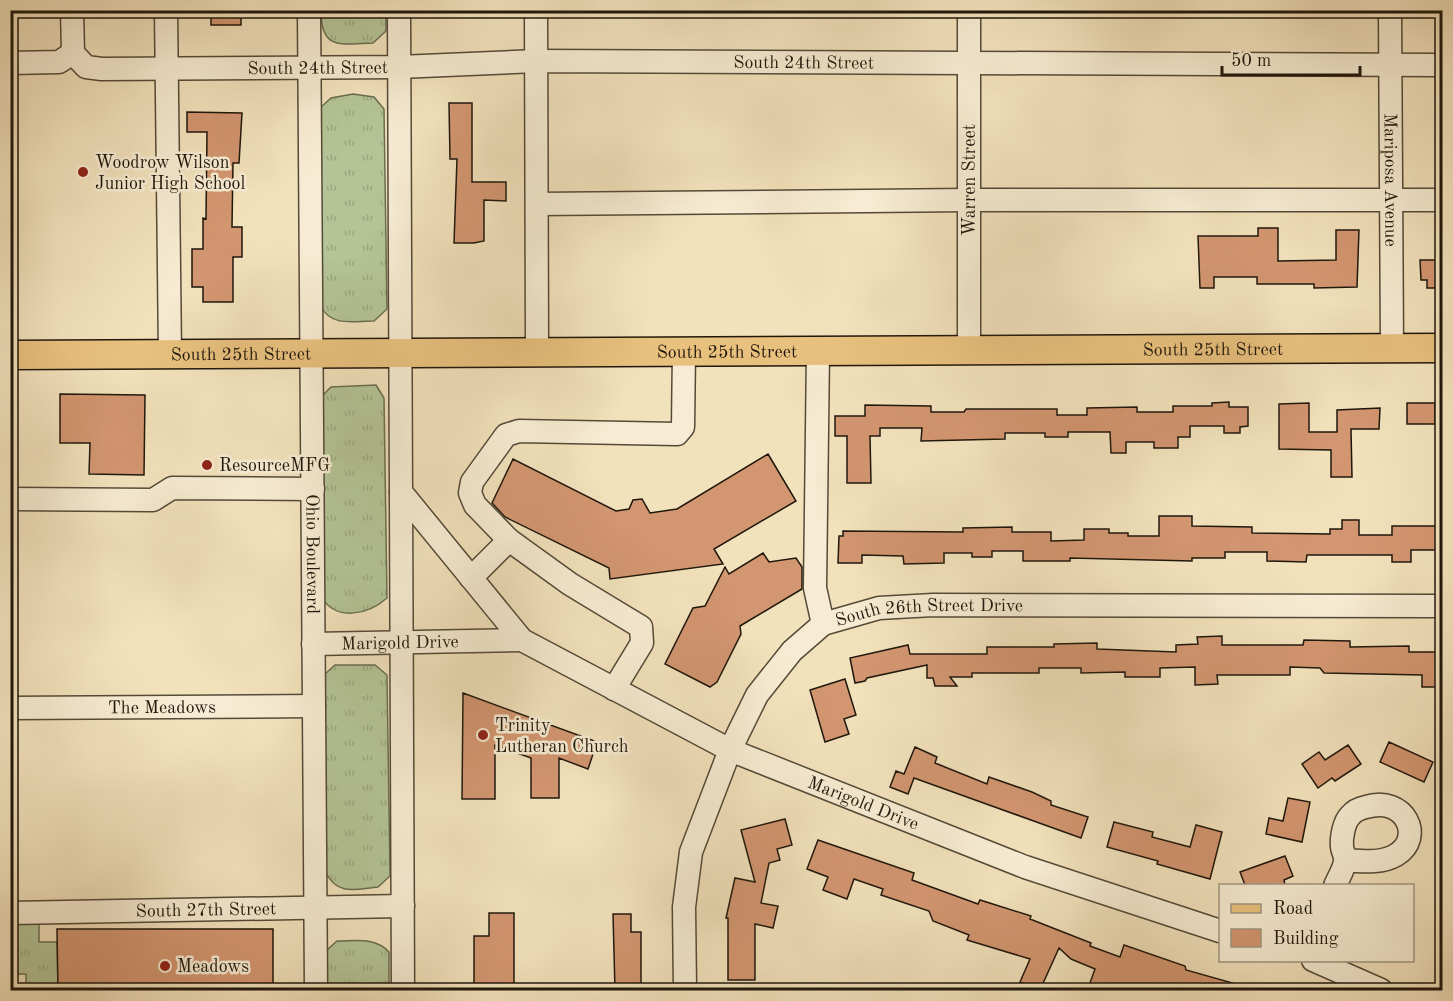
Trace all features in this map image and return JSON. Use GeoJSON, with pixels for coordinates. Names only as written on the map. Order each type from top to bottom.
{"type":"FeatureCollection","features":[{"type":"Feature","properties":{"kind":"main road","name":"South 25th Street"},"geometry":{"type":"LineString","coordinates":[[10,356],[537,351],[1443,348]]}},
{"type":"Feature","properties":{"kind":"street"},"geometry":{"type":"LineString","coordinates":[[10,63],[59,62],[73,53],[72,10]]}},
{"type":"Feature","properties":{"kind":"street"},"geometry":{"type":"LineString","coordinates":[[166,10],[170,355]]}},
{"type":"Feature","properties":{"kind":"street","name":"Ohio Boulevard"},"geometry":{"type":"LineString","coordinates":[[309,10],[316,990]]}},
{"type":"Feature","properties":{"kind":"street"},"geometry":{"type":"LineString","coordinates":[[399,10],[403,990]]}},
{"type":"Feature","properties":{"kind":"street"},"geometry":{"type":"LineString","coordinates":[[536,10],[537,351]]}},
{"type":"Feature","properties":{"kind":"street","name":"Warren Street"},"geometry":{"type":"LineString","coordinates":[[969,10],[969,350]]}},
{"type":"Feature","properties":{"kind":"street","name":"Mariposa Avenue"},"geometry":{"type":"LineString","coordinates":[[1390,10],[1392,348]]}},
{"type":"Feature","properties":{"kind":"street","name":"South 24th Street"},"geometry":{"type":"LineString","coordinates":[[73,53],[86,67],[399,67],[536,61],[1443,65]]}},
{"type":"Feature","properties":{"kind":"street"},"geometry":{"type":"LineString","coordinates":[[537,204],[969,200],[1443,200]]}},
{"type":"Feature","properties":{"kind":"street"},"geometry":{"type":"LineString","coordinates":[[614,689],[642,643],[641,627],[570,584],[509,540],[475,505],[470,494],[472,482],[506,435],[519,431],[677,434],[683,427],[684,351]]}},
{"type":"Feature","properties":{"kind":"street"},"geometry":{"type":"LineString","coordinates":[[818,351],[815,588],[823,624]]}},
{"type":"Feature","properties":{"kind":"street"},"geometry":{"type":"LineString","coordinates":[[10,499],[153,500],[172,488],[313,489]]}},
{"type":"Feature","properties":{"kind":"street","name":"Marigold Drive"},"geometry":{"type":"LineString","coordinates":[[401,492],[522,640],[730,750],[1025,867],[1219,930]]}},
{"type":"Feature","properties":{"kind":"street"},"geometry":{"type":"LineString","coordinates":[[471,578],[509,540]]}},
{"type":"Feature","properties":{"kind":"street","name":"South 26th Street Drive"},"geometry":{"type":"LineString","coordinates":[[685,990],[684,907],[691,852],[730,750],[757,694],[792,651],[823,624],[879,608],[933,605],[1443,606]]}},
{"type":"Feature","properties":{"kind":"street","name":"Marigold Drive"},"geometry":{"type":"LineString","coordinates":[[313,644],[522,640]]}},
{"type":"Feature","properties":{"kind":"street","name":"The Meadows"},"geometry":{"type":"LineString","coordinates":[[10,708],[314,706]]}},
{"type":"Feature","properties":{"kind":"street"},"geometry":{"type":"LineString","coordinates":[[1335,884],[1346,860]]}},
{"type":"Feature","properties":{"kind":"street","name":"South 27th Street"},"geometry":{"type":"LineString","coordinates":[[10,913],[403,906]]}},
{"type":"Feature","properties":{"kind":"street"},"geometry":{"type":"LineString","coordinates":[[1318,962],[1381,990]]}},
{"type":"Feature","properties":{"kind":"green space"},"geometry":{"type":"Polygon","coordinates":[[[321,11],[386,11],[386,31],[373,43],[342,44],[335,42],[325,33],[321,11]]]}},
{"type":"Feature","properties":{"kind":"green space"},"geometry":{"type":"Polygon","coordinates":[[[353,94],[374,97],[384,109],[387,309],[374,321],[344,322],[331,318],[321,307],[321,107],[331,98],[353,94]]]}},
{"type":"Feature","properties":{"kind":"green space"},"geometry":{"type":"Polygon","coordinates":[[[376,385],[384,398],[387,598],[371,609],[343,613],[327,604],[321,596],[321,397],[331,387],[376,385]]]}},
{"type":"Feature","properties":{"kind":"green space"},"geometry":{"type":"Polygon","coordinates":[[[335,665],[375,665],[387,675],[390,876],[378,887],[355,890],[342,888],[336,885],[326,873],[325,674],[335,665]]]}},
{"type":"Feature","properties":{"kind":"green space"},"geometry":{"type":"Polygon","coordinates":[[[11,922],[39,923],[39,942],[57,942],[58,990],[42,990],[42,985],[26,985],[26,974],[11,974],[11,922]]]}},
{"type":"Feature","properties":{"kind":"green space"},"geometry":{"type":"Polygon","coordinates":[[[337,941],[371,942],[384,947],[389,952],[389,990],[326,990],[326,951],[337,941]]]}},
{"type":"Feature","properties":{"kind":"building"},"geometry":{"type":"Polygon","coordinates":[[[211,10],[241,10],[241,25],[211,25],[211,10]]]}},
{"type":"Feature","properties":{"kind":"building"},"geometry":{"type":"Polygon","coordinates":[[[449,103],[472,103],[472,182],[506,182],[506,201],[484,200],[484,241],[454,243],[457,159],[450,159],[449,103]]]}},
{"type":"Feature","properties":{"kind":"building"},"geometry":{"type":"Polygon","coordinates":[[[187,112],[242,113],[239,163],[233,163],[232,227],[242,227],[242,257],[233,257],[233,302],[203,302],[203,287],[192,287],[192,249],[203,249],[203,218],[206,219],[207,132],[187,132],[187,112]]]}},
{"type":"Feature","properties":{"kind":"building"},"geometry":{"type":"Polygon","coordinates":[[[1258,228],[1278,228],[1278,261],[1336,260],[1336,230],[1359,230],[1357,287],[1314,288],[1314,284],[1257,284],[1257,277],[1214,277],[1214,288],[1200,288],[1198,236],[1258,236],[1258,228]]]}},
{"type":"Feature","properties":{"kind":"building"},"geometry":{"type":"Polygon","coordinates":[[[1420,260],[1443,260],[1443,288],[1427,288],[1427,280],[1421,280],[1420,260]]]}},
{"type":"Feature","properties":{"kind":"building"},"geometry":{"type":"Polygon","coordinates":[[[60,394],[145,395],[144,475],[89,474],[90,443],[60,443],[60,394]]]}},
{"type":"Feature","properties":{"kind":"building"},"geometry":{"type":"Polygon","coordinates":[[[1229,402],[1229,407],[1248,407],[1248,426],[1240,427],[1240,433],[1224,433],[1224,426],[1190,426],[1190,437],[1178,437],[1178,448],[1154,448],[1154,442],[1126,442],[1126,453],[1111,453],[1110,432],[1068,432],[1068,437],[1045,437],[1045,433],[1005,433],[1005,439],[921,441],[922,428],[880,428],[880,436],[870,436],[871,483],[847,483],[847,436],[835,436],[835,416],[865,416],[865,405],[931,406],[931,412],[964,412],[966,409],[1057,409],[1057,415],[1087,415],[1087,408],[1137,407],[1137,412],[1173,412],[1173,406],[1212,406],[1212,403],[1229,402]]]}},
{"type":"Feature","properties":{"kind":"building"},"geometry":{"type":"Polygon","coordinates":[[[1309,403],[1309,432],[1337,432],[1337,410],[1380,408],[1379,429],[1351,429],[1352,477],[1331,477],[1331,450],[1279,449],[1279,404],[1309,403]]]}},
{"type":"Feature","properties":{"kind":"building"},"geometry":{"type":"Polygon","coordinates":[[[1407,403],[1435,403],[1435,424],[1407,424],[1407,403]]]}},
{"type":"Feature","properties":{"kind":"building"},"geometry":{"type":"Polygon","coordinates":[[[768,454],[796,501],[714,549],[723,564],[610,579],[609,568],[505,517],[492,503],[513,459],[616,511],[629,509],[633,500],[642,499],[650,513],[677,509],[768,454]]]}},
{"type":"Feature","properties":{"kind":"building"},"geometry":{"type":"Polygon","coordinates":[[[1159,516],[1192,516],[1192,526],[1252,527],[1252,533],[1330,534],[1330,529],[1342,529],[1342,520],[1359,520],[1359,535],[1392,535],[1392,526],[1439,526],[1439,550],[1411,550],[1411,562],[1392,562],[1392,555],[1307,555],[1306,562],[1267,561],[1267,552],[1225,552],[1225,558],[1192,558],[1192,561],[1070,558],[1070,561],[1023,561],[1023,551],[992,551],[992,557],[972,557],[972,553],[944,553],[944,563],[904,564],[903,556],[862,555],[862,563],[838,563],[839,536],[843,536],[843,531],[963,532],[963,528],[1012,527],[1012,532],[1051,532],[1051,541],[1084,540],[1084,529],[1109,529],[1109,533],[1128,533],[1128,536],[1159,536],[1159,516]]]}},
{"type":"Feature","properties":{"kind":"building"},"geometry":{"type":"Polygon","coordinates":[[[763,553],[769,562],[796,558],[802,567],[802,589],[740,626],[741,634],[717,682],[710,687],[665,664],[693,608],[705,606],[725,567],[729,574],[763,553]]]}},
{"type":"Feature","properties":{"kind":"building"},"geometry":{"type":"Polygon","coordinates":[[[1222,636],[1222,645],[1303,645],[1304,640],[1350,641],[1350,647],[1409,646],[1409,652],[1443,652],[1443,687],[1422,687],[1422,675],[1324,673],[1320,668],[1290,667],[1290,675],[1217,675],[1218,684],[1195,685],[1195,667],[1160,668],[1160,677],[1125,677],[1125,672],[1081,673],[1081,668],[1039,668],[1039,673],[972,673],[972,677],[950,677],[957,686],[935,686],[933,678],[927,678],[927,665],[867,678],[865,681],[855,683],[850,658],[908,645],[910,654],[987,654],[987,647],[1054,647],[1054,644],[1097,643],[1097,649],[1176,652],[1176,645],[1198,644],[1197,637],[1222,636]]]}},
{"type":"Feature","properties":{"kind":"building"},"geometry":{"type":"Polygon","coordinates":[[[845,679],[856,715],[844,719],[849,734],[825,742],[810,690],[845,679]]]}},
{"type":"Feature","properties":{"kind":"building"},"geometry":{"type":"Polygon","coordinates":[[[463,693],[597,742],[588,769],[559,758],[559,798],[531,798],[531,758],[495,745],[495,799],[462,799],[463,693]]]}},
{"type":"Feature","properties":{"kind":"building"},"geometry":{"type":"Polygon","coordinates":[[[1389,742],[1433,762],[1424,782],[1380,762],[1389,742]]]}},
{"type":"Feature","properties":{"kind":"building"},"geometry":{"type":"Polygon","coordinates":[[[1348,745],[1361,764],[1335,781],[1332,778],[1318,788],[1302,764],[1319,752],[1325,760],[1348,745]]]}},
{"type":"Feature","properties":{"kind":"building"},"geometry":{"type":"Polygon","coordinates":[[[915,747],[937,757],[935,763],[987,784],[989,777],[1032,792],[1051,801],[1051,805],[1088,817],[1081,838],[914,778],[908,794],[890,787],[896,771],[904,774],[915,747]]]}},
{"type":"Feature","properties":{"kind":"building"},"geometry":{"type":"Polygon","coordinates":[[[1288,798],[1310,802],[1302,842],[1266,834],[1269,818],[1283,821],[1288,798]]]}},
{"type":"Feature","properties":{"kind":"building"},"geometry":{"type":"Polygon","coordinates":[[[785,819],[792,845],[777,849],[780,860],[769,863],[761,903],[778,906],[773,928],[755,924],[755,980],[728,980],[728,918],[726,918],[735,878],[755,882],[741,830],[785,819]]]}},
{"type":"Feature","properties":{"kind":"building"},"geometry":{"type":"Polygon","coordinates":[[[1114,822],[1153,832],[1152,837],[1190,847],[1196,825],[1222,832],[1210,879],[1107,847],[1114,822]]]}},
{"type":"Feature","properties":{"kind":"building"},"geometry":{"type":"Polygon","coordinates":[[[818,840],[914,873],[912,880],[978,904],[980,900],[1031,916],[1030,919],[1120,957],[1124,945],[1185,966],[1186,970],[1243,986],[1242,990],[1100,990],[1101,987],[1090,983],[1095,969],[1071,959],[1059,948],[1040,990],[1020,982],[1030,959],[967,940],[969,935],[933,921],[929,911],[881,895],[883,889],[854,879],[847,899],[823,890],[828,877],[807,869],[818,840]]]}},
{"type":"Feature","properties":{"kind":"building"},"geometry":{"type":"Polygon","coordinates":[[[1285,856],[1293,876],[1284,880],[1285,884],[1245,884],[1240,872],[1285,856]]]}},
{"type":"Feature","properties":{"kind":"building"},"geometry":{"type":"Polygon","coordinates":[[[489,913],[514,913],[514,988],[474,988],[474,936],[489,936],[489,913]]]}},
{"type":"Feature","properties":{"kind":"building"},"geometry":{"type":"Polygon","coordinates":[[[613,914],[631,914],[631,932],[641,932],[641,990],[615,990],[613,914]]]}},
{"type":"Feature","properties":{"kind":"building","name":"Meadows"},"geometry":{"type":"Polygon","coordinates":[[[57,929],[273,929],[273,990],[58,990],[57,929]]]}},
{"type":"Feature","properties":{"kind":"place","name":"Woodrow Wilson Junior High School"},"geometry":{"type":"Point","coordinates":[83,172]}},
{"type":"Feature","properties":{"kind":"place","name":"ResourceMFG"},"geometry":{"type":"Point","coordinates":[207,465]}},
{"type":"Feature","properties":{"kind":"place","name":"Trinity Lutheran Church"},"geometry":{"type":"Point","coordinates":[483,735]}},
{"type":"Feature","properties":{"kind":"place","name":"Meadows"},"geometry":{"type":"Point","coordinates":[165,966]}}]}
